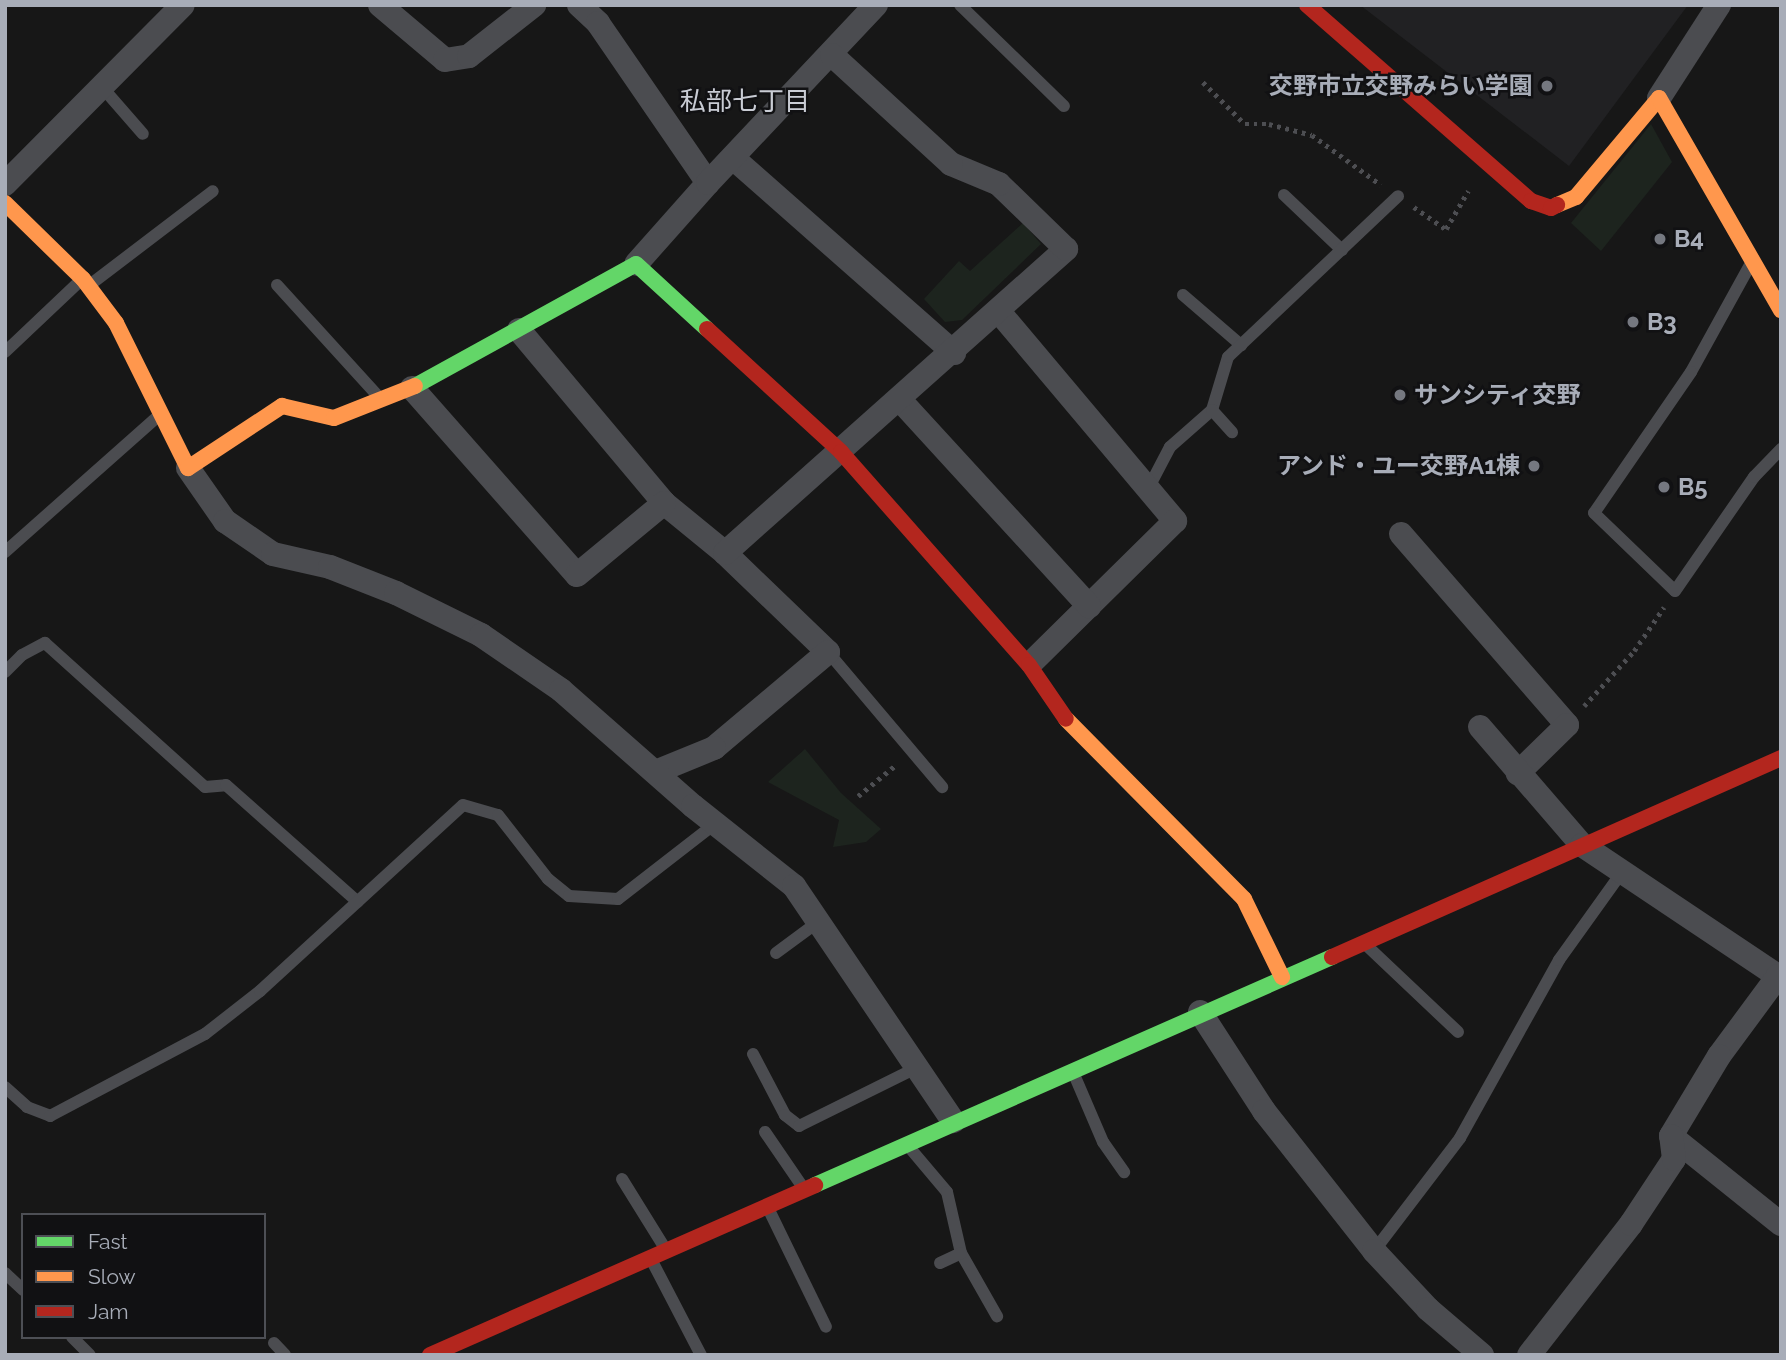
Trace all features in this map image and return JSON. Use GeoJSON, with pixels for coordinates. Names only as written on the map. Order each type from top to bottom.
{"type":"FeatureCollection","features":[{"type":"Feature","properties":{"kind":"street"},"geometry":{"type":"LineString","coordinates":[[5,184],[183,5]]}},
{"type":"Feature","properties":{"kind":"street"},"geometry":{"type":"LineString","coordinates":[[380,5],[445,60],[469,56],[534,5]]}},
{"type":"Feature","properties":{"kind":"street"},"geometry":{"type":"LineString","coordinates":[[579,5],[598,23],[708,183]]}},
{"type":"Feature","properties":{"kind":"street"},"geometry":{"type":"LineString","coordinates":[[188,468],[282,406],[334,418],[412,388],[636,264],[708,183],[832,55],[876,5]]}},
{"type":"Feature","properties":{"kind":"street"},"geometry":{"type":"LineString","coordinates":[[1307,5],[1531,201],[1551,208],[1576,197],[1659,98],[1719,5]]}},
{"type":"Feature","properties":{"kind":"street"},"geometry":{"type":"LineString","coordinates":[[725,553],[1000,313],[1066,250],[999,184],[951,164],[832,55]]}},
{"type":"Feature","properties":{"kind":"street"},"geometry":{"type":"LineString","coordinates":[[1659,98],[1781,310]]}},
{"type":"Feature","properties":{"kind":"street"},"geometry":{"type":"LineString","coordinates":[[733,158],[954,353]]}},
{"type":"Feature","properties":{"kind":"street"},"geometry":{"type":"LineString","coordinates":[[5,203],[85,283],[116,323],[158,416],[188,468],[225,521],[273,554],[341,571],[481,635],[561,690],[794,886],[953,1121]]}},
{"type":"Feature","properties":{"kind":"street"},"geometry":{"type":"LineString","coordinates":[[636,264],[841,452],[1029,665],[1050,700],[1101,758],[1244,899],[1282,977]]}},
{"type":"Feature","properties":{"kind":"street"},"geometry":{"type":"LineString","coordinates":[[1000,313],[1175,521],[1034,660]]}},
{"type":"Feature","properties":{"kind":"street"},"geometry":{"type":"LineString","coordinates":[[519,330],[664,503],[725,553],[828,652],[714,748],[658,771]]}},
{"type":"Feature","properties":{"kind":"street"},"geometry":{"type":"LineString","coordinates":[[412,388],[577,575],[664,503]]}},
{"type":"Feature","properties":{"kind":"street"},"geometry":{"type":"LineString","coordinates":[[900,400],[1089,606]]}},
{"type":"Feature","properties":{"kind":"street"},"geometry":{"type":"LineString","coordinates":[[1401,534],[1567,725],[1518,773]]}},
{"type":"Feature","properties":{"kind":"street"},"geometry":{"type":"LineString","coordinates":[[1480,727],[1582,845],[1779,977],[1719,1056],[1671,1136],[1674,1159],[1631,1224],[1529,1355]]}},
{"type":"Feature","properties":{"kind":"street"},"geometry":{"type":"LineString","coordinates":[[429,1355],[768,1206],[904,1142],[1781,758]]}},
{"type":"Feature","properties":{"kind":"street"},"geometry":{"type":"LineString","coordinates":[[1200,1013],[1264,1111],[1374,1251],[1428,1309],[1482,1355]]}},
{"type":"Feature","properties":{"kind":"street"},"geometry":{"type":"LineString","coordinates":[[1671,1136],[1781,1224]]}},
{"type":"Feature","properties":{"kind":"lane"},"geometry":{"type":"LineString","coordinates":[[960,5],[1065,106]]}},
{"type":"Feature","properties":{"kind":"lane"},"geometry":{"type":"LineString","coordinates":[[102,87],[143,134]]}},
{"type":"Feature","properties":{"kind":"lane"},"geometry":{"type":"LineString","coordinates":[[5,352],[85,283],[213,191]]}},
{"type":"Feature","properties":{"kind":"lane"},"geometry":{"type":"LineString","coordinates":[[1284,195],[1342,250]]}},
{"type":"Feature","properties":{"kind":"lane"},"geometry":{"type":"LineString","coordinates":[[1148,489],[1170,447],[1212,410],[1228,357],[1398,196]]}},
{"type":"Feature","properties":{"kind":"lane"},"geometry":{"type":"LineString","coordinates":[[1752,261],[1690,372],[1594,513],[1675,592],[1754,477],[1781,449]]}},
{"type":"Feature","properties":{"kind":"lane"},"geometry":{"type":"LineString","coordinates":[[277,285],[382,400]]}},
{"type":"Feature","properties":{"kind":"lane"},"geometry":{"type":"LineString","coordinates":[[1183,295],[1241,345]]}},
{"type":"Feature","properties":{"kind":"lane"},"geometry":{"type":"LineString","coordinates":[[1212,410],[1232,432]]}},
{"type":"Feature","properties":{"kind":"lane"},"geometry":{"type":"LineString","coordinates":[[5,552],[158,416]]}},
{"type":"Feature","properties":{"kind":"lane"},"geometry":{"type":"LineString","coordinates":[[5,672],[22,655],[45,643],[205,787],[226,785],[358,902]]}},
{"type":"Feature","properties":{"kind":"lane"},"geometry":{"type":"LineString","coordinates":[[828,652],[942,787]]}},
{"type":"Feature","properties":{"kind":"lane"},"geometry":{"type":"LineString","coordinates":[[5,1087],[27,1107],[50,1116],[205,1034],[358,902],[463,805],[478,806],[498,816],[548,879],[569,896],[618,898],[716,823]]}},
{"type":"Feature","properties":{"kind":"lane"},"geometry":{"type":"LineString","coordinates":[[1374,1251],[1460,1138],[1559,960],[1622,872]]}},
{"type":"Feature","properties":{"kind":"lane"},"geometry":{"type":"LineString","coordinates":[[776,953],[818,922]]}},
{"type":"Feature","properties":{"kind":"lane"},"geometry":{"type":"LineString","coordinates":[[1362,942],[1458,1032]]}},
{"type":"Feature","properties":{"kind":"lane"},"geometry":{"type":"LineString","coordinates":[[753,1054],[785,1115],[799,1126],[916,1068]]}},
{"type":"Feature","properties":{"kind":"lane"},"geometry":{"type":"LineString","coordinates":[[1072,1069],[1103,1142],[1124,1172]]}},
{"type":"Feature","properties":{"kind":"lane"},"geometry":{"type":"LineString","coordinates":[[765,1132],[804,1189]]}},
{"type":"Feature","properties":{"kind":"lane"},"geometry":{"type":"LineString","coordinates":[[904,1142],[947,1192],[961,1253],[997,1316]]}},
{"type":"Feature","properties":{"kind":"lane"},"geometry":{"type":"LineString","coordinates":[[622,1179],[666,1250]]}},
{"type":"Feature","properties":{"kind":"lane"},"geometry":{"type":"LineString","coordinates":[[768,1206],[826,1327]]}},
{"type":"Feature","properties":{"kind":"lane"},"geometry":{"type":"LineString","coordinates":[[940,1263],[961,1253]]}},
{"type":"Feature","properties":{"kind":"lane"},"geometry":{"type":"LineString","coordinates":[[650,1257],[701,1355]]}},
{"type":"Feature","properties":{"kind":"lane"},"geometry":{"type":"LineString","coordinates":[[5,1273],[21,1288]]}},
{"type":"Feature","properties":{"kind":"lane"},"geometry":{"type":"LineString","coordinates":[[74,1339],[90,1355]]}},
{"type":"Feature","properties":{"kind":"lane"},"geometry":{"type":"LineString","coordinates":[[274,1343],[285,1355]]}},
{"type":"Feature","properties":{"kind":"path"},"geometry":{"type":"LineString","coordinates":[[1203,82],[1245,124],[1269,124],[1311,135],[1446,229],[1486,161]]}},
{"type":"Feature","properties":{"kind":"path"},"geometry":{"type":"LineString","coordinates":[[1567,725],[1633,651],[1675,592]]}},
{"type":"Feature","properties":{"kind":"path"},"geometry":{"type":"LineString","coordinates":[[858,796],[912,752]]}},
{"type":"Feature","properties":{"kind":"shaded area","name":"交野市立交野みらい学園"},"geometry":{"type":"Polygon","coordinates":[[[1360,5],[1688,5],[1569,166],[1360,5]]]}},
{"type":"Feature","properties":{"kind":"shaded area"},"geometry":{"type":"Polygon","coordinates":[[[1651,124],[1672,162],[1601,251],[1571,223],[1651,124]]]}},
{"type":"Feature","properties":{"kind":"shaded area"},"geometry":{"type":"Polygon","coordinates":[[[1023,223],[1041,244],[962,320],[945,322],[924,299],[959,261],[970,271],[1023,223]]]}},
{"type":"Feature","properties":{"kind":"shaded area"},"geometry":{"type":"Polygon","coordinates":[[[805,749],[841,793],[881,829],[866,842],[833,847],[839,820],[768,782],[805,749]]]}},
{"type":"Feature","properties":{"kind":"traffic: fast"},"geometry":{"type":"LineString","coordinates":[[415,386],[636,264],[707,329]]}},
{"type":"Feature","properties":{"kind":"traffic: fast"},"geometry":{"type":"LineString","coordinates":[[815,1185],[1332,957]]}},
{"type":"Feature","properties":{"kind":"traffic: slow"},"geometry":{"type":"LineString","coordinates":[[1557,205],[1576,197],[1659,98],[1781,310]]}},
{"type":"Feature","properties":{"kind":"traffic: slow"},"geometry":{"type":"LineString","coordinates":[[5,203],[83,279],[116,323],[188,468],[282,406],[334,418],[415,386]]}},
{"type":"Feature","properties":{"kind":"traffic: slow"},"geometry":{"type":"LineString","coordinates":[[1066,719],[1244,899],[1282,977]]}},
{"type":"Feature","properties":{"kind":"traffic: jam"},"geometry":{"type":"LineString","coordinates":[[1307,5],[1531,201],[1551,208],[1557,205]]}},
{"type":"Feature","properties":{"kind":"traffic: jam"},"geometry":{"type":"LineString","coordinates":[[707,329],[841,452],[1029,665],[1066,719]]}},
{"type":"Feature","properties":{"kind":"traffic: jam"},"geometry":{"type":"LineString","coordinates":[[1332,957],[1781,758]]}},
{"type":"Feature","properties":{"kind":"traffic: jam"},"geometry":{"type":"LineString","coordinates":[[430,1355],[815,1185]]}},
{"type":"Feature","properties":{"kind":"place","name":"交野市立交野みらい学園"},"geometry":{"type":"Point","coordinates":[1547,86]}},
{"type":"Feature","properties":{"kind":"place","name":"B4"},"geometry":{"type":"Point","coordinates":[1660,239]}},
{"type":"Feature","properties":{"kind":"place","name":"B3"},"geometry":{"type":"Point","coordinates":[1633,322]}},
{"type":"Feature","properties":{"kind":"place","name":"サンシティ交野"},"geometry":{"type":"Point","coordinates":[1400,395]}},
{"type":"Feature","properties":{"kind":"place","name":"アンド・ユー交野A1棟"},"geometry":{"type":"Point","coordinates":[1534,466]}},
{"type":"Feature","properties":{"kind":"place","name":"B5"},"geometry":{"type":"Point","coordinates":[1664,487]}},
{"type":"Feature","properties":{"kind":"district","name":"私部七丁目"},"geometry":{"type":"Point","coordinates":[745,102]}}]}
